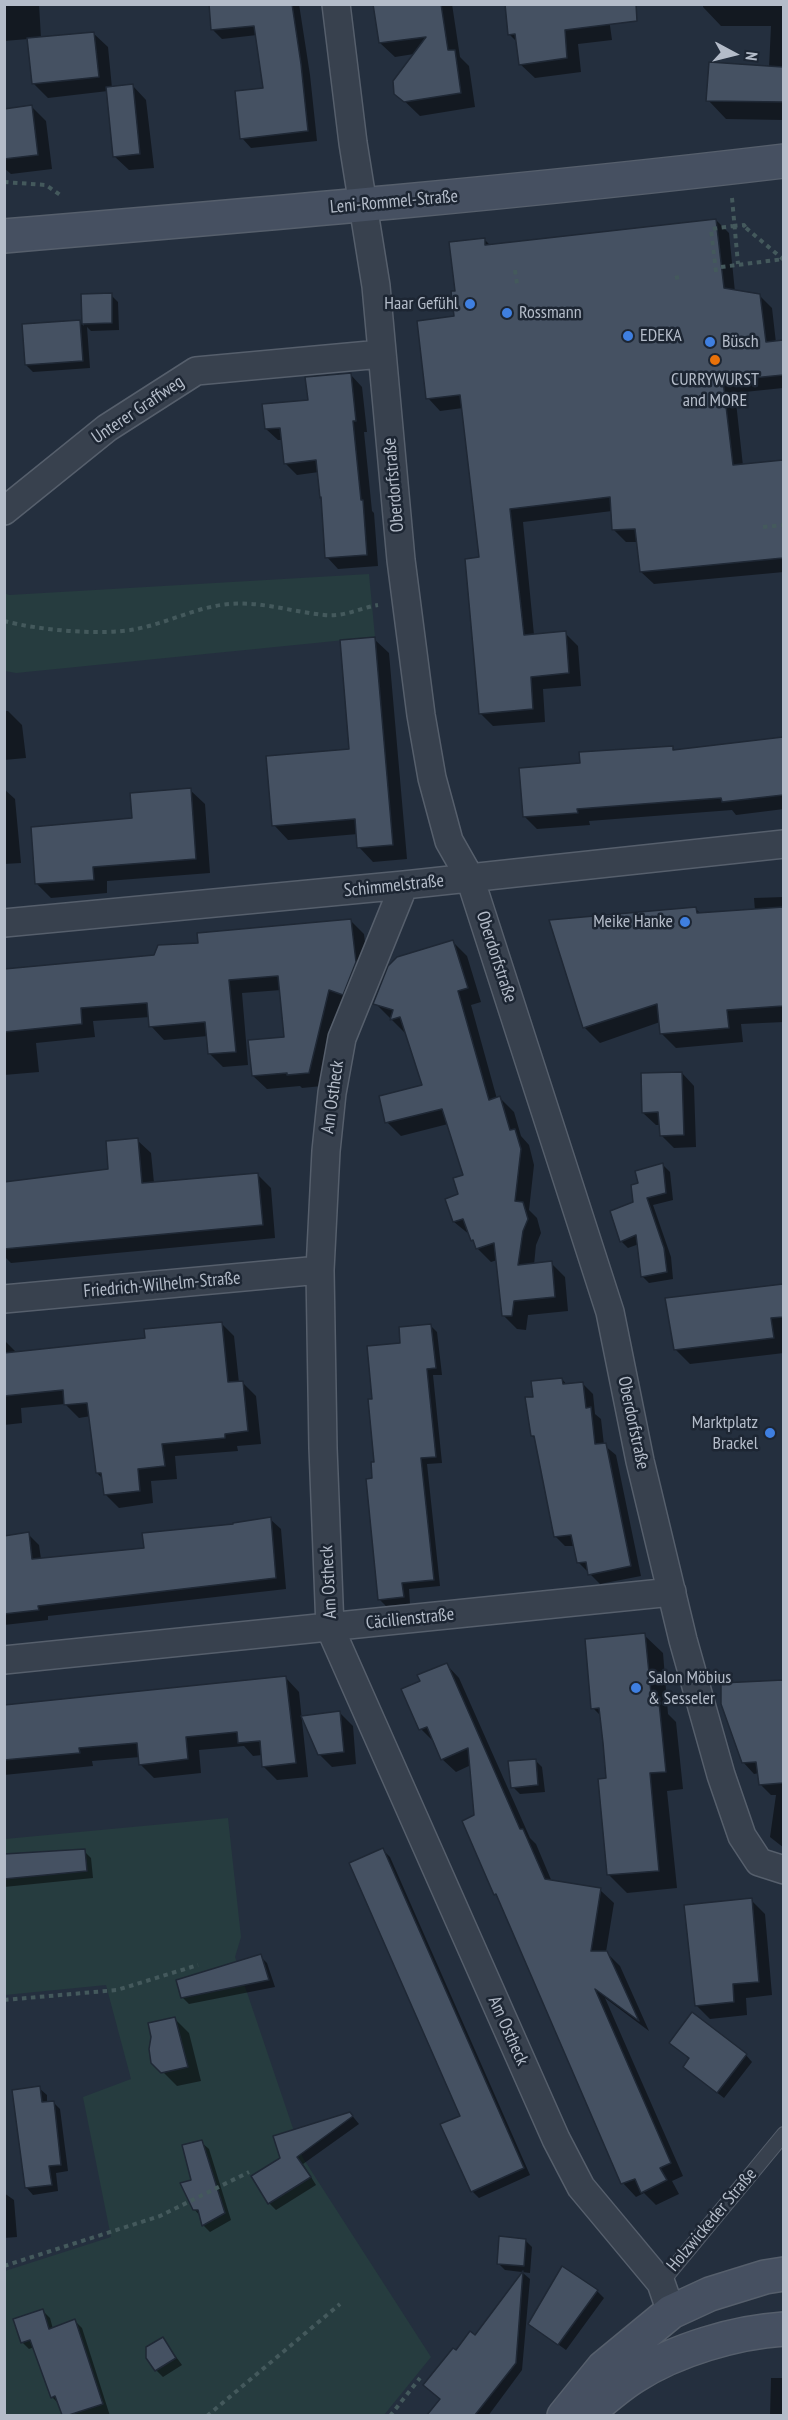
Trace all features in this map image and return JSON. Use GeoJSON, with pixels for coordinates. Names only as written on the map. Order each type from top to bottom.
{"type":"FeatureCollection","features":[{"type":"Feature","properties":{"kind":"main road","name":"Leni-Rommel-Straße"},"geometry":{"type":"LineString","coordinates":[[4,236],[364,206],[783,161]]}},
{"type":"Feature","properties":{"kind":"main road","name":"Holzwickeder Straße"},"geometry":{"type":"LineString","coordinates":[[564,2415],[666,2297],[710,2294],[765,2277],[783,2274]]}},
{"type":"Feature","properties":{"kind":"main road"},"geometry":{"type":"LineString","coordinates":[[584,2415],[636,2375],[686,2351],[733,2336],[783,2328]]}},
{"type":"Feature","properties":{"kind":"street","name":"Oberdorfstraße"},"geometry":{"type":"LineString","coordinates":[[336,4],[376,286],[407,603],[421,715],[432,778],[449,841],[470,878],[610,1312],[640,1461],[721,1775],[742,1836],[771,1866]]}},
{"type":"Feature","properties":{"kind":"street","name":"Unterer Graffweg"},"geometry":{"type":"LineString","coordinates":[[9,496],[195,371],[381,354]]}},
{"type":"Feature","properties":{"kind":"street","name":"Schimmelstraße"},"geometry":{"type":"LineString","coordinates":[[4,923],[404,885],[783,844]]}},
{"type":"Feature","properties":{"kind":"street","name":"Am Ostheck"},"geometry":{"type":"LineString","coordinates":[[404,885],[342,1038],[332,1093],[326,1151],[320,1270],[323,1448],[330,1628],[556,2139],[581,2187],[666,2297]]}},
{"type":"Feature","properties":{"kind":"street","name":"Friedrich-Wilhelm-Straße"},"geometry":{"type":"LineString","coordinates":[[4,1299],[320,1270]]}},
{"type":"Feature","properties":{"kind":"street","name":"Cäcilienstraße"},"geometry":{"type":"LineString","coordinates":[[4,1660],[672,1592]]}},
{"type":"Feature","properties":{"kind":"lane","name":"Holzwickeder Straße"},"geometry":{"type":"LineString","coordinates":[[666,2297],[783,2134]]}},
{"type":"Feature","properties":{"kind":"path"},"geometry":{"type":"LineString","coordinates":[[4,182],[45,184],[64,198]]}},
{"type":"Feature","properties":{"kind":"path"},"geometry":{"type":"LineString","coordinates":[[732,198],[738,264]]}},
{"type":"Feature","properties":{"kind":"path"},"geometry":{"type":"LineString","coordinates":[[716,272],[711,229],[744,225],[783,260]]}},
{"type":"Feature","properties":{"kind":"path"},"geometry":{"type":"LineString","coordinates":[[721,267],[783,260]]}},
{"type":"Feature","properties":{"kind":"path"},"geometry":{"type":"LineString","coordinates":[[515,270],[517,284]]}},
{"type":"Feature","properties":{"kind":"path"},"geometry":{"type":"LineString","coordinates":[[403,305],[452,300]]}},
{"type":"Feature","properties":{"kind":"path"},"geometry":{"type":"LineString","coordinates":[[763,527],[783,525]]}},
{"type":"Feature","properties":{"kind":"path"},"geometry":{"type":"LineString","coordinates":[[4,621],[30,626],[113,632],[135,630],[199,609],[230,604],[256,604],[326,615],[352,614],[371,606],[407,603]]}},
{"type":"Feature","properties":{"kind":"path"},"geometry":{"type":"LineString","coordinates":[[4,2000],[117,1990],[198,1965]]}},
{"type":"Feature","properties":{"kind":"path"},"geometry":{"type":"LineString","coordinates":[[4,2266],[160,2216],[249,2172]]}},
{"type":"Feature","properties":{"kind":"path"},"geometry":{"type":"LineString","coordinates":[[207,2415],[340,2304]]}},
{"type":"Feature","properties":{"kind":"path"},"geometry":{"type":"LineString","coordinates":[[390,2415],[420,2378]]}},
{"type":"Feature","properties":{"kind":"green space"},"geometry":{"type":"Polygon","coordinates":[[[369,574],[375,637],[16,673],[5,671],[4,593],[9,595],[369,574]]]}},
{"type":"Feature","properties":{"kind":"green space"},"geometry":{"type":"Polygon","coordinates":[[[228,1818],[241,1937],[235,1957],[303,2158],[431,2357],[384,2415],[5,2415],[5,2271],[111,2237],[83,2097],[131,2079],[106,1985],[5,1995],[5,1839],[228,1818]]]}},
{"type":"Feature","properties":{"kind":"building"},"geometry":{"type":"Polygon","coordinates":[[[209,4],[292,4],[308,131],[240,139],[235,91],[263,88],[254,26],[211,30],[209,4]]]}},
{"type":"Feature","properties":{"kind":"building"},"geometry":{"type":"Polygon","coordinates":[[[373,4],[441,4],[448,50],[455,50],[461,93],[404,102],[394,94],[393,81],[426,37],[379,43],[373,4]]]}},
{"type":"Feature","properties":{"kind":"building"},"geometry":{"type":"Polygon","coordinates":[[[505,4],[636,4],[637,21],[565,30],[567,58],[519,65],[515,34],[508,35],[505,4]]]}},
{"type":"Feature","properties":{"kind":"building"},"geometry":{"type":"Polygon","coordinates":[[[94,32],[99,77],[32,84],[27,38],[94,32]]]}},
{"type":"Feature","properties":{"kind":"building"},"geometry":{"type":"Polygon","coordinates":[[[709,62],[783,67],[783,102],[706,101],[709,62]]]}},
{"type":"Feature","properties":{"kind":"building"},"geometry":{"type":"Polygon","coordinates":[[[133,84],[140,154],[113,157],[106,87],[133,84]]]}},
{"type":"Feature","properties":{"kind":"building"},"geometry":{"type":"Polygon","coordinates":[[[32,105],[38,155],[4,159],[4,109],[32,105]]]}},
{"type":"Feature","properties":{"kind":"building"},"geometry":{"type":"Polygon","coordinates":[[[716,219],[724,288],[760,294],[766,342],[783,340],[783,375],[723,381],[733,465],[783,460],[783,558],[640,572],[635,529],[612,530],[610,497],[510,509],[524,635],[566,631],[569,673],[531,677],[533,709],[479,714],[465,559],[479,557],[460,395],[426,399],[417,321],[454,316],[451,291],[455,291],[449,242],[485,238],[485,245],[716,219]]]}},
{"type":"Feature","properties":{"kind":"building"},"geometry":{"type":"Polygon","coordinates":[[[112,293],[112,323],[82,324],[81,294],[112,293]]]}},
{"type":"Feature","properties":{"kind":"building"},"geometry":{"type":"Polygon","coordinates":[[[80,320],[83,361],[25,365],[22,324],[80,320]]]}},
{"type":"Feature","properties":{"kind":"building"},"geometry":{"type":"Polygon","coordinates":[[[351,373],[356,421],[353,421],[367,555],[325,558],[316,460],[284,464],[280,428],[265,429],[262,404],[308,400],[305,377],[351,373]]]}},
{"type":"Feature","properties":{"kind":"building"},"geometry":{"type":"Polygon","coordinates":[[[375,637],[393,845],[357,848],[355,819],[272,826],[266,756],[349,749],[340,640],[375,637]]]}},
{"type":"Feature","properties":{"kind":"building"},"geometry":{"type":"Polygon","coordinates":[[[783,737],[783,795],[722,802],[721,798],[577,809],[578,813],[523,817],[519,768],[580,763],[579,752],[673,746],[673,750],[783,737]]]}},
{"type":"Feature","properties":{"kind":"building"},"geometry":{"type":"Polygon","coordinates":[[[191,788],[196,859],[93,867],[94,880],[35,884],[31,827],[132,818],[130,793],[191,788]]]}},
{"type":"Feature","properties":{"kind":"building"},"geometry":{"type":"Polygon","coordinates":[[[696,907],[697,913],[783,907],[783,1006],[727,1010],[729,1028],[660,1034],[657,1004],[583,1028],[549,920],[696,907]]]}},
{"type":"Feature","properties":{"kind":"building"},"geometry":{"type":"Polygon","coordinates":[[[351,919],[356,962],[343,995],[329,990],[309,1073],[252,1076],[248,1040],[284,1037],[278,976],[229,980],[236,1052],[208,1054],[205,1022],[149,1027],[147,1003],[81,1008],[82,1024],[4,1032],[4,969],[154,955],[158,945],[198,943],[197,933],[351,919]]]}},
{"type":"Feature","properties":{"kind":"building"},"geometry":{"type":"Polygon","coordinates":[[[453,940],[468,988],[458,991],[489,1100],[500,1096],[510,1130],[515,1129],[521,1149],[515,1201],[523,1202],[528,1219],[523,1231],[518,1265],[552,1261],[555,1297],[514,1301],[512,1316],[502,1316],[494,1243],[476,1249],[463,1219],[453,1222],[445,1199],[458,1194],[453,1178],[463,1175],[442,1109],[385,1123],[379,1096],[422,1085],[400,1017],[390,1020],[393,1010],[373,1004],[388,966],[397,957],[453,940]]]}},
{"type":"Feature","properties":{"kind":"building"},"geometry":{"type":"Polygon","coordinates":[[[682,1072],[684,1135],[660,1136],[658,1112],[642,1113],[641,1073],[682,1072]]]}},
{"type":"Feature","properties":{"kind":"building"},"geometry":{"type":"Polygon","coordinates":[[[138,1138],[142,1183],[258,1173],[263,1225],[4,1249],[4,1182],[108,1169],[106,1141],[138,1138]]]}},
{"type":"Feature","properties":{"kind":"building"},"geometry":{"type":"Polygon","coordinates":[[[663,1163],[666,1193],[647,1198],[664,1248],[667,1272],[641,1277],[636,1235],[620,1242],[610,1211],[633,1202],[631,1185],[638,1183],[635,1171],[663,1163]]]}},
{"type":"Feature","properties":{"kind":"building"},"geometry":{"type":"Polygon","coordinates":[[[783,1284],[783,1317],[771,1318],[774,1338],[674,1350],[665,1298],[783,1284]]]}},
{"type":"Feature","properties":{"kind":"building"},"geometry":{"type":"Polygon","coordinates":[[[222,1322],[228,1382],[243,1381],[248,1431],[225,1434],[225,1438],[162,1444],[165,1466],[138,1469],[140,1491],[104,1495],[101,1473],[96,1473],[87,1403],[64,1405],[63,1390],[4,1396],[4,1353],[145,1338],[144,1329],[222,1322]]]}},
{"type":"Feature","properties":{"kind":"building"},"geometry":{"type":"Polygon","coordinates":[[[431,1324],[436,1368],[427,1369],[436,1457],[421,1458],[434,1580],[402,1583],[404,1597],[378,1600],[366,1479],[372,1478],[371,1462],[374,1462],[368,1399],[372,1399],[367,1346],[400,1343],[399,1327],[431,1324]]]}},
{"type":"Feature","properties":{"kind":"building"},"geometry":{"type":"Polygon","coordinates":[[[562,1378],[563,1384],[583,1382],[586,1408],[591,1407],[595,1444],[606,1443],[631,1566],[588,1575],[586,1562],[577,1563],[571,1535],[554,1537],[534,1436],[531,1436],[525,1397],[533,1397],[531,1381],[562,1378]]]}},
{"type":"Feature","properties":{"kind":"building"},"geometry":{"type":"Polygon","coordinates":[[[271,1517],[276,1578],[38,1606],[39,1610],[4,1614],[4,1536],[29,1532],[32,1559],[144,1548],[142,1533],[233,1524],[271,1517]]]}},
{"type":"Feature","properties":{"kind":"building"},"geometry":{"type":"Polygon","coordinates":[[[645,1633],[652,1703],[659,1702],[666,1772],[650,1773],[659,1871],[607,1875],[598,1779],[606,1778],[603,1743],[599,1708],[591,1709],[585,1639],[645,1633]]]}},
{"type":"Feature","properties":{"kind":"building"},"geometry":{"type":"Polygon","coordinates":[[[447,1663],[520,1829],[523,1829],[545,1879],[601,1888],[591,1951],[607,1951],[639,2021],[595,1989],[671,2163],[660,2168],[667,2180],[641,2193],[635,2179],[621,2184],[496,1894],[494,1895],[462,1821],[474,1815],[468,1748],[441,1760],[427,1727],[419,1730],[401,1689],[420,1681],[417,1675],[447,1663]]]}},
{"type":"Feature","properties":{"kind":"building"},"geometry":{"type":"Polygon","coordinates":[[[286,1676],[296,1763],[262,1767],[260,1741],[238,1743],[237,1732],[186,1737],[188,1759],[139,1765],[137,1743],[79,1748],[80,1753],[4,1760],[4,1705],[286,1676]]]}},
{"type":"Feature","properties":{"kind":"building"},"geometry":{"type":"Polygon","coordinates":[[[783,1680],[783,1783],[759,1785],[756,1762],[742,1763],[721,1704],[721,1683],[783,1680]]]}},
{"type":"Feature","properties":{"kind":"building"},"geometry":{"type":"Polygon","coordinates":[[[340,1711],[344,1752],[318,1755],[301,1716],[340,1711]]]}},
{"type":"Feature","properties":{"kind":"building"},"geometry":{"type":"Polygon","coordinates":[[[536,1759],[538,1785],[511,1788],[508,1761],[536,1759]]]}},
{"type":"Feature","properties":{"kind":"building"},"geometry":{"type":"Polygon","coordinates":[[[383,1848],[524,2168],[471,2192],[440,2124],[460,2116],[349,1863],[383,1848]]]}},
{"type":"Feature","properties":{"kind":"building"},"geometry":{"type":"Polygon","coordinates":[[[85,1849],[87,1871],[4,1879],[4,1854],[85,1849]]]}},
{"type":"Feature","properties":{"kind":"building"},"geometry":{"type":"Polygon","coordinates":[[[752,1898],[759,1982],[733,1984],[734,2002],[695,2006],[684,1905],[752,1898]]]}},
{"type":"Feature","properties":{"kind":"building"},"geometry":{"type":"Polygon","coordinates":[[[261,1954],[269,1980],[181,1998],[176,1980],[261,1954]]]}},
{"type":"Feature","properties":{"kind":"building"},"geometry":{"type":"Polygon","coordinates":[[[692,2012],[747,2054],[717,2093],[683,2067],[689,2058],[669,2043],[692,2012]]]}},
{"type":"Feature","properties":{"kind":"building"},"geometry":{"type":"Polygon","coordinates":[[[175,2017],[188,2067],[161,2073],[151,2063],[149,2049],[151,2037],[148,2023],[175,2017]]]}},
{"type":"Feature","properties":{"kind":"building"},"geometry":{"type":"Polygon","coordinates":[[[40,2086],[42,2102],[54,2101],[61,2165],[49,2166],[52,2185],[25,2188],[12,2090],[40,2086]]]}},
{"type":"Feature","properties":{"kind":"building"},"geometry":{"type":"Polygon","coordinates":[[[350,2112],[353,2116],[297,2157],[311,2177],[268,2204],[251,2176],[280,2158],[273,2136],[350,2112]]]}},
{"type":"Feature","properties":{"kind":"building"},"geometry":{"type":"Polygon","coordinates":[[[202,2140],[225,2213],[202,2226],[198,2210],[193,2210],[180,2183],[191,2180],[182,2145],[202,2140]]]}},
{"type":"Feature","properties":{"kind":"building"},"geometry":{"type":"Polygon","coordinates":[[[499,2236],[526,2239],[524,2266],[497,2264],[499,2236]]]}},
{"type":"Feature","properties":{"kind":"building"},"geometry":{"type":"Polygon","coordinates":[[[562,2266],[598,2290],[558,2345],[528,2324],[562,2266]]]}},
{"type":"Feature","properties":{"kind":"building"},"geometry":{"type":"Polygon","coordinates":[[[523,2271],[516,2363],[475,2415],[427,2415],[440,2399],[423,2385],[453,2348],[456,2350],[470,2331],[475,2335],[523,2271]]]}},
{"type":"Feature","properties":{"kind":"building"},"geometry":{"type":"Polygon","coordinates":[[[43,2309],[49,2329],[75,2319],[103,2404],[69,2415],[62,2415],[55,2396],[51,2398],[30,2340],[21,2343],[13,2319],[43,2309]]]}},
{"type":"Feature","properties":{"kind":"building"},"geometry":{"type":"Polygon","coordinates":[[[163,2337],[176,2358],[155,2371],[146,2358],[146,2347],[163,2337]]]}},
{"type":"Feature","properties":{"kind":"place","name":"Haar Gefühl"},"geometry":{"type":"Point","coordinates":[470,304]}},
{"type":"Feature","properties":{"kind":"place","name":"Rossmann"},"geometry":{"type":"Point","coordinates":[507,313]}},
{"type":"Feature","properties":{"kind":"place","name":"EDEKA"},"geometry":{"type":"Point","coordinates":[628,336]}},
{"type":"Feature","properties":{"kind":"place","name":"Büsch"},"geometry":{"type":"Point","coordinates":[710,342]}},
{"type":"Feature","properties":{"kind":"place","name":"CURRYWURST and MORE"},"geometry":{"type":"Point","coordinates":[715,360]}},
{"type":"Feature","properties":{"kind":"place","name":"Meike Hanke"},"geometry":{"type":"Point","coordinates":[685,922]}},
{"type":"Feature","properties":{"kind":"place","name":"Marktplatz Brackel"},"geometry":{"type":"Point","coordinates":[770,1433]}},
{"type":"Feature","properties":{"kind":"place","name":"Salon Möbius & Sesseler"},"geometry":{"type":"Point","coordinates":[636,1688]}}]}
